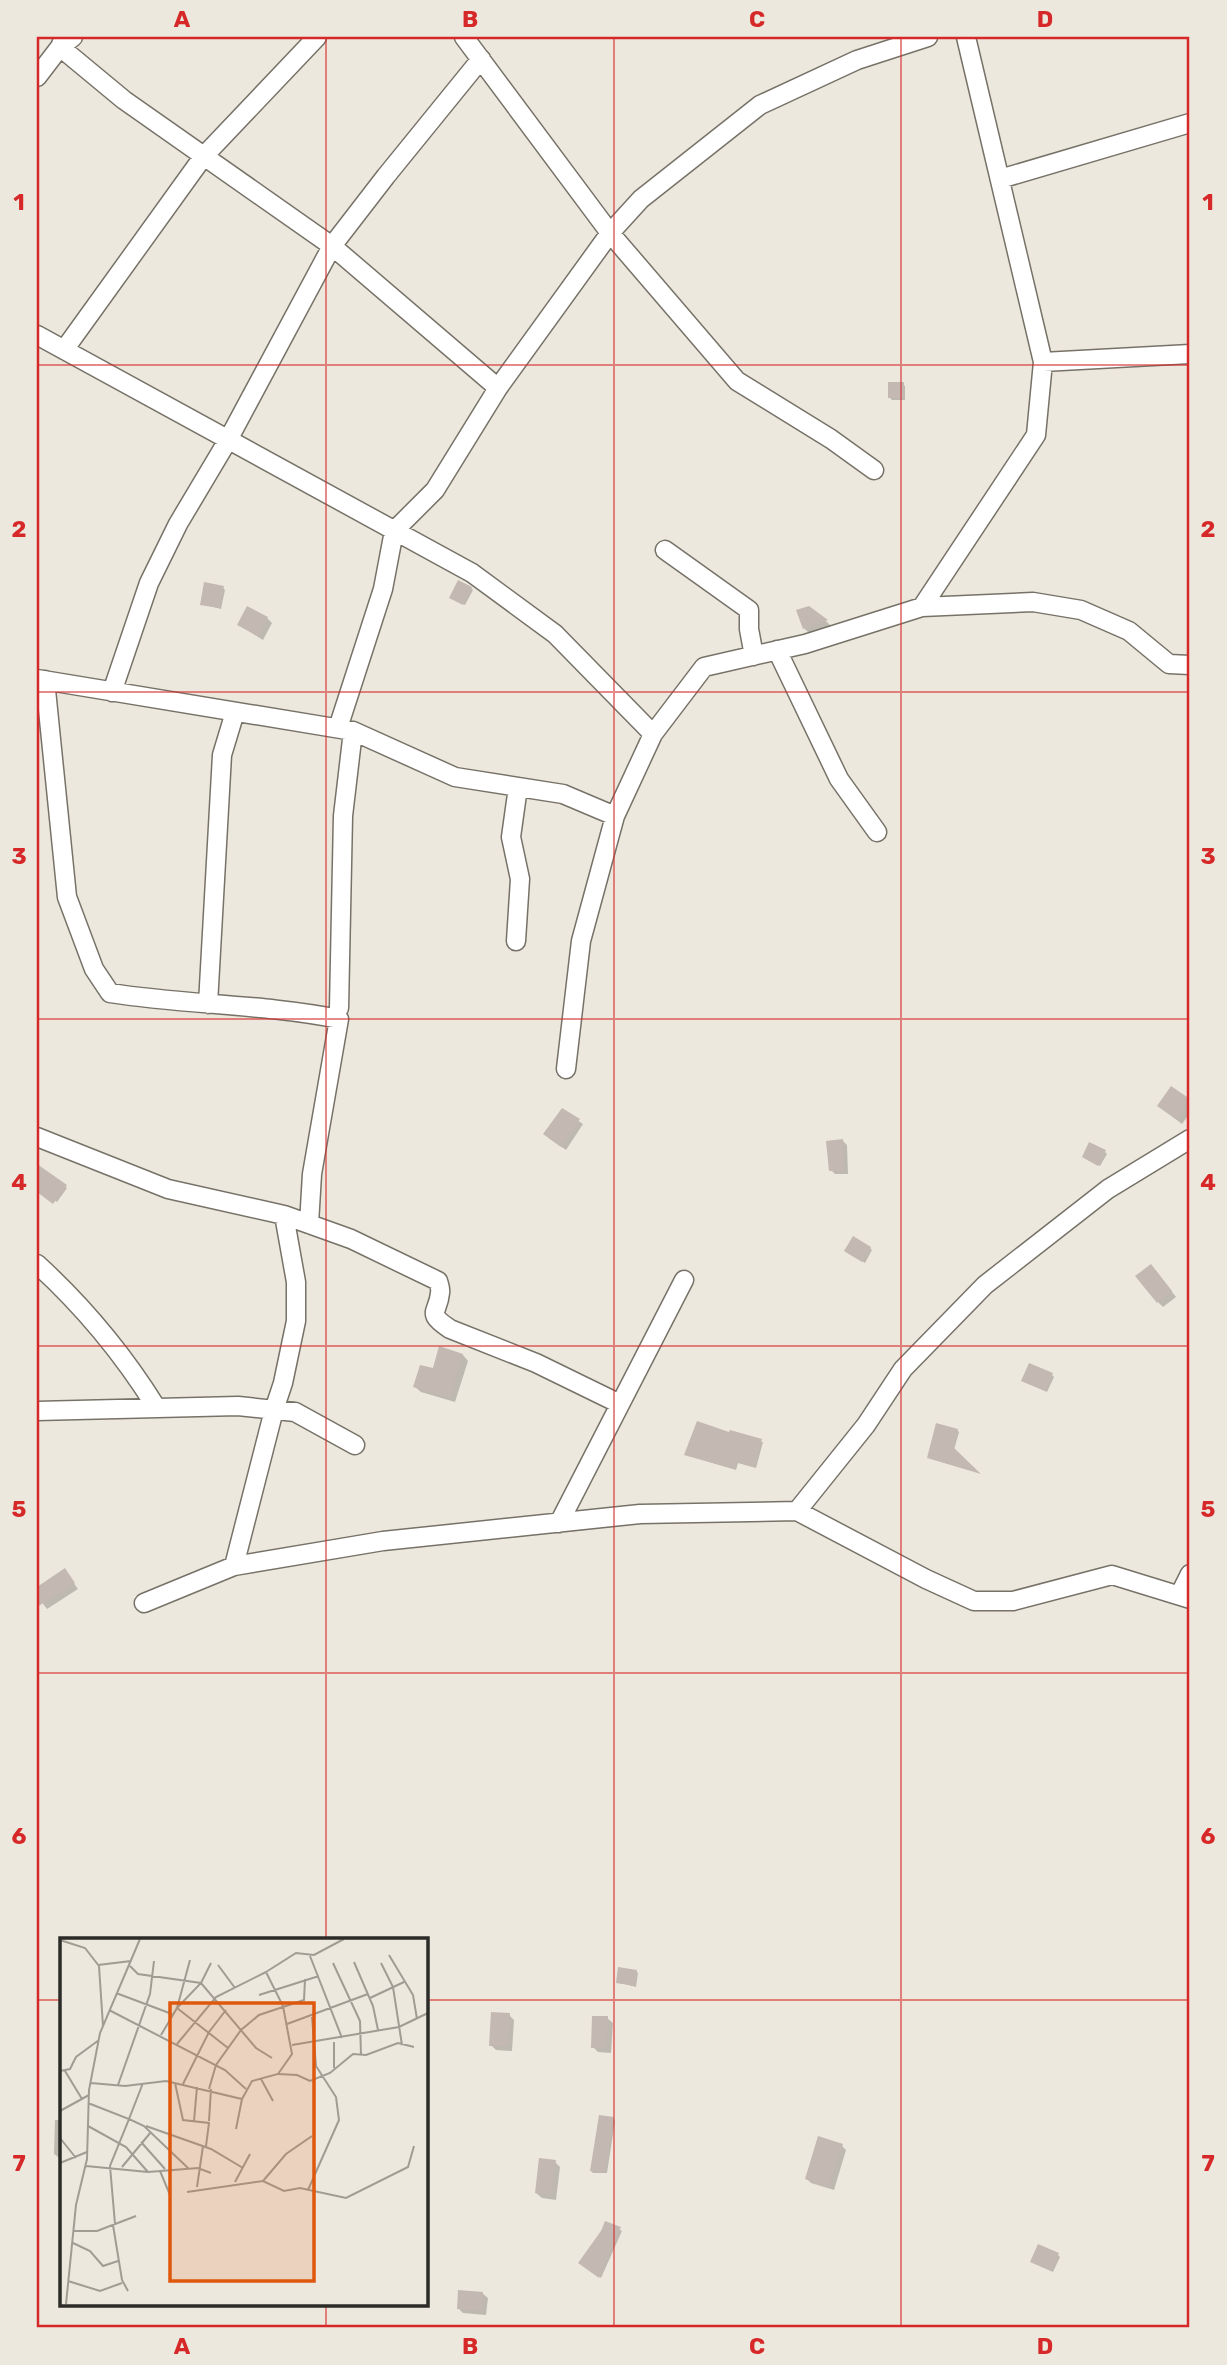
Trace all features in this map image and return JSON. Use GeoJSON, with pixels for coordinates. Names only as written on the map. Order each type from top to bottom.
{"type":"FeatureCollection","features":[{"type":"Feature","properties":{"kind":"street"},"geometry":{"type":"LineString","coordinates":[[64,350],[203,157],[317,37]]}},
{"type":"Feature","properties":{"kind":"street"},"geometry":{"type":"LineString","coordinates":[[464,37],[610,233],[737,381],[831,439],[874,470]]}},
{"type":"Feature","properties":{"kind":"street"},"geometry":{"type":"LineString","coordinates":[[339,1008],[346,730],[383,589],[394,531],[435,490],[498,388],[610,233],[641,199],[760,105],[856,60],[928,37]]}},
{"type":"Feature","properties":{"kind":"street"},"geometry":{"type":"LineString","coordinates":[[922,607],[1036,435],[1043,362],[966,37]]}},
{"type":"Feature","properties":{"kind":"street"},"geometry":{"type":"LineString","coordinates":[[37,77],[66,40],[124,100],[332,246],[498,388]]}},
{"type":"Feature","properties":{"kind":"street"},"geometry":{"type":"LineString","coordinates":[[112,692],[149,583],[178,524],[228,440],[332,246],[481,59]]}},
{"type":"Feature","properties":{"kind":"street"},"geometry":{"type":"LineString","coordinates":[[1000,179],[1190,123]]}},
{"type":"Feature","properties":{"kind":"street"},"geometry":{"type":"LineString","coordinates":[[37,335],[472,573],[555,634],[653,734]]}},
{"type":"Feature","properties":{"kind":"street"},"geometry":{"type":"LineString","coordinates":[[1043,362],[1190,354]]}},
{"type":"Feature","properties":{"kind":"street"},"geometry":{"type":"LineString","coordinates":[[664,550],[749,610],[754,656]]}},
{"type":"Feature","properties":{"kind":"street"},"geometry":{"type":"LineString","coordinates":[[566,1069],[581,941],[615,816],[653,734],[704,667],[805,644],[922,607],[1033,602],[1081,610],[1129,631],[1169,664],[1190,665]]}},
{"type":"Feature","properties":{"kind":"street"},"geometry":{"type":"LineString","coordinates":[[777,650],[839,779],[877,832]]}},
{"type":"Feature","properties":{"kind":"street"},"geometry":{"type":"LineString","coordinates":[[309,1224],[312,1174],[339,1019],[306,1012],[110,993],[94,968],[66,897],[41,680],[346,730],[455,777],[563,794],[615,816]]}},
{"type":"Feature","properties":{"kind":"street"},"geometry":{"type":"LineString","coordinates":[[208,1004],[222,755],[235,712]]}},
{"type":"Feature","properties":{"kind":"street"},"geometry":{"type":"LineString","coordinates":[[516,941],[520,879],[511,837],[518,787]]}},
{"type":"Feature","properties":{"kind":"street"},"geometry":{"type":"LineString","coordinates":[[37,1137],[168,1189],[284,1215],[351,1239],[438,1281],[440,1294],[435,1313],[438,1320],[450,1329],[536,1363],[620,1404]]}},
{"type":"Feature","properties":{"kind":"street"},"geometry":{"type":"LineString","coordinates":[[797,1511],[866,1425],[903,1369],[985,1285],[1108,1189],[1190,1139]]}},
{"type":"Feature","properties":{"kind":"street"},"geometry":{"type":"LineString","coordinates":[[234,1566],[283,1383],[296,1321],[296,1282],[284,1215]]}},
{"type":"Feature","properties":{"kind":"street"},"geometry":{"type":"LineString","coordinates":[[37,1264],[96,1323],[156,1407]]}},
{"type":"Feature","properties":{"kind":"street"},"geometry":{"type":"LineString","coordinates":[[559,1523],[684,1280]]}},
{"type":"Feature","properties":{"kind":"street"},"geometry":{"type":"LineString","coordinates":[[37,1412],[238,1406],[295,1412],[355,1445]]}},
{"type":"Feature","properties":{"kind":"street"},"geometry":{"type":"LineString","coordinates":[[144,1603],[234,1566],[383,1541],[639,1514],[797,1511],[926,1579],[974,1601],[1013,1601],[1112,1575],[1185,1597],[1190,1574]]}},
{"type":"Feature","properties":{"kind":"building"},"geometry":{"type":"Polygon","coordinates":[[[888,382],[904,382],[904,398],[888,398],[888,382]]]}},
{"type":"Feature","properties":{"kind":"building"},"geometry":{"type":"Polygon","coordinates":[[[458,580],[472,587],[463,605],[449,598],[458,580]]]}},
{"type":"Feature","properties":{"kind":"building"},"geometry":{"type":"Polygon","coordinates":[[[204,582],[224,586],[219,608],[200,605],[204,582]]]}},
{"type":"Feature","properties":{"kind":"building"},"geometry":{"type":"Polygon","coordinates":[[[247,606],[268,617],[258,636],[237,625],[247,606]]]}},
{"type":"Feature","properties":{"kind":"building"},"geometry":{"type":"Polygon","coordinates":[[[809,606],[828,620],[803,629],[796,610],[809,606]]]}},
{"type":"Feature","properties":{"kind":"building"},"geometry":{"type":"Polygon","coordinates":[[[1171,1086],[1190,1099],[1177,1120],[1157,1106],[1171,1086]]]}},
{"type":"Feature","properties":{"kind":"building"},"geometry":{"type":"Polygon","coordinates":[[[562,1108],[580,1119],[561,1147],[543,1134],[562,1108]]]}},
{"type":"Feature","properties":{"kind":"building"},"geometry":{"type":"Polygon","coordinates":[[[843,1139],[844,1171],[829,1171],[826,1141],[843,1139]]]}},
{"type":"Feature","properties":{"kind":"building"},"geometry":{"type":"Polygon","coordinates":[[[1089,1142],[1106,1150],[1098,1166],[1082,1157],[1089,1142]]]}},
{"type":"Feature","properties":{"kind":"building"},"geometry":{"type":"Polygon","coordinates":[[[37,1164],[67,1185],[53,1204],[37,1192],[37,1164]]]}},
{"type":"Feature","properties":{"kind":"building"},"geometry":{"type":"Polygon","coordinates":[[[853,1236],[871,1247],[862,1262],[844,1251],[853,1236]]]}},
{"type":"Feature","properties":{"kind":"building"},"geometry":{"type":"Polygon","coordinates":[[[1151,1264],[1172,1291],[1157,1303],[1135,1276],[1151,1264]]]}},
{"type":"Feature","properties":{"kind":"building"},"geometry":{"type":"Polygon","coordinates":[[[439,1346],[463,1354],[450,1398],[413,1387],[420,1365],[433,1368],[439,1346]]]}},
{"type":"Feature","properties":{"kind":"building"},"geometry":{"type":"Polygon","coordinates":[[[1029,1363],[1053,1373],[1045,1391],[1021,1381],[1029,1363]]]}},
{"type":"Feature","properties":{"kind":"building"},"geometry":{"type":"Polygon","coordinates":[[[697,1421],[762,1439],[754,1467],[736,1462],[734,1469],[684,1455],[697,1421]]]}},
{"type":"Feature","properties":{"kind":"building"},"geometry":{"type":"Polygon","coordinates":[[[936,1423],[958,1429],[953,1447],[981,1474],[927,1458],[936,1423]]]}},
{"type":"Feature","properties":{"kind":"building"},"geometry":{"type":"Polygon","coordinates":[[[65,1568],[75,1583],[37,1607],[37,1587],[65,1568]]]}},
{"type":"Feature","properties":{"kind":"building"},"geometry":{"type":"Polygon","coordinates":[[[618,1967],[637,1970],[635,1986],[616,1983],[618,1967]]]}},
{"type":"Feature","properties":{"kind":"building"},"geometry":{"type":"Polygon","coordinates":[[[491,2012],[510,2013],[508,2046],[489,2046],[491,2012]]]}},
{"type":"Feature","properties":{"kind":"building"},"geometry":{"type":"Polygon","coordinates":[[[592,2016],[608,2016],[607,2048],[591,2048],[592,2016]]]}},
{"type":"Feature","properties":{"kind":"building"},"geometry":{"type":"Polygon","coordinates":[[[599,2115],[614,2117],[605,2172],[590,2171],[599,2115]]]}},
{"type":"Feature","properties":{"kind":"building"},"geometry":{"type":"Polygon","coordinates":[[[818,2136],[843,2144],[829,2187],[805,2179],[818,2136]]]}},
{"type":"Feature","properties":{"kind":"building"},"geometry":{"type":"Polygon","coordinates":[[[539,2158],[556,2160],[551,2195],[535,2193],[539,2158]]]}},
{"type":"Feature","properties":{"kind":"building"},"geometry":{"type":"Polygon","coordinates":[[[605,2221],[621,2227],[599,2278],[578,2263],[605,2221]]]}},
{"type":"Feature","properties":{"kind":"building"},"geometry":{"type":"Polygon","coordinates":[[[1038,2244],[1059,2253],[1051,2271],[1030,2262],[1038,2244]]]}},
{"type":"Feature","properties":{"kind":"building"},"geometry":{"type":"Polygon","coordinates":[[[458,2290],[483,2292],[482,2311],[457,2309],[458,2290]]]}}]}
